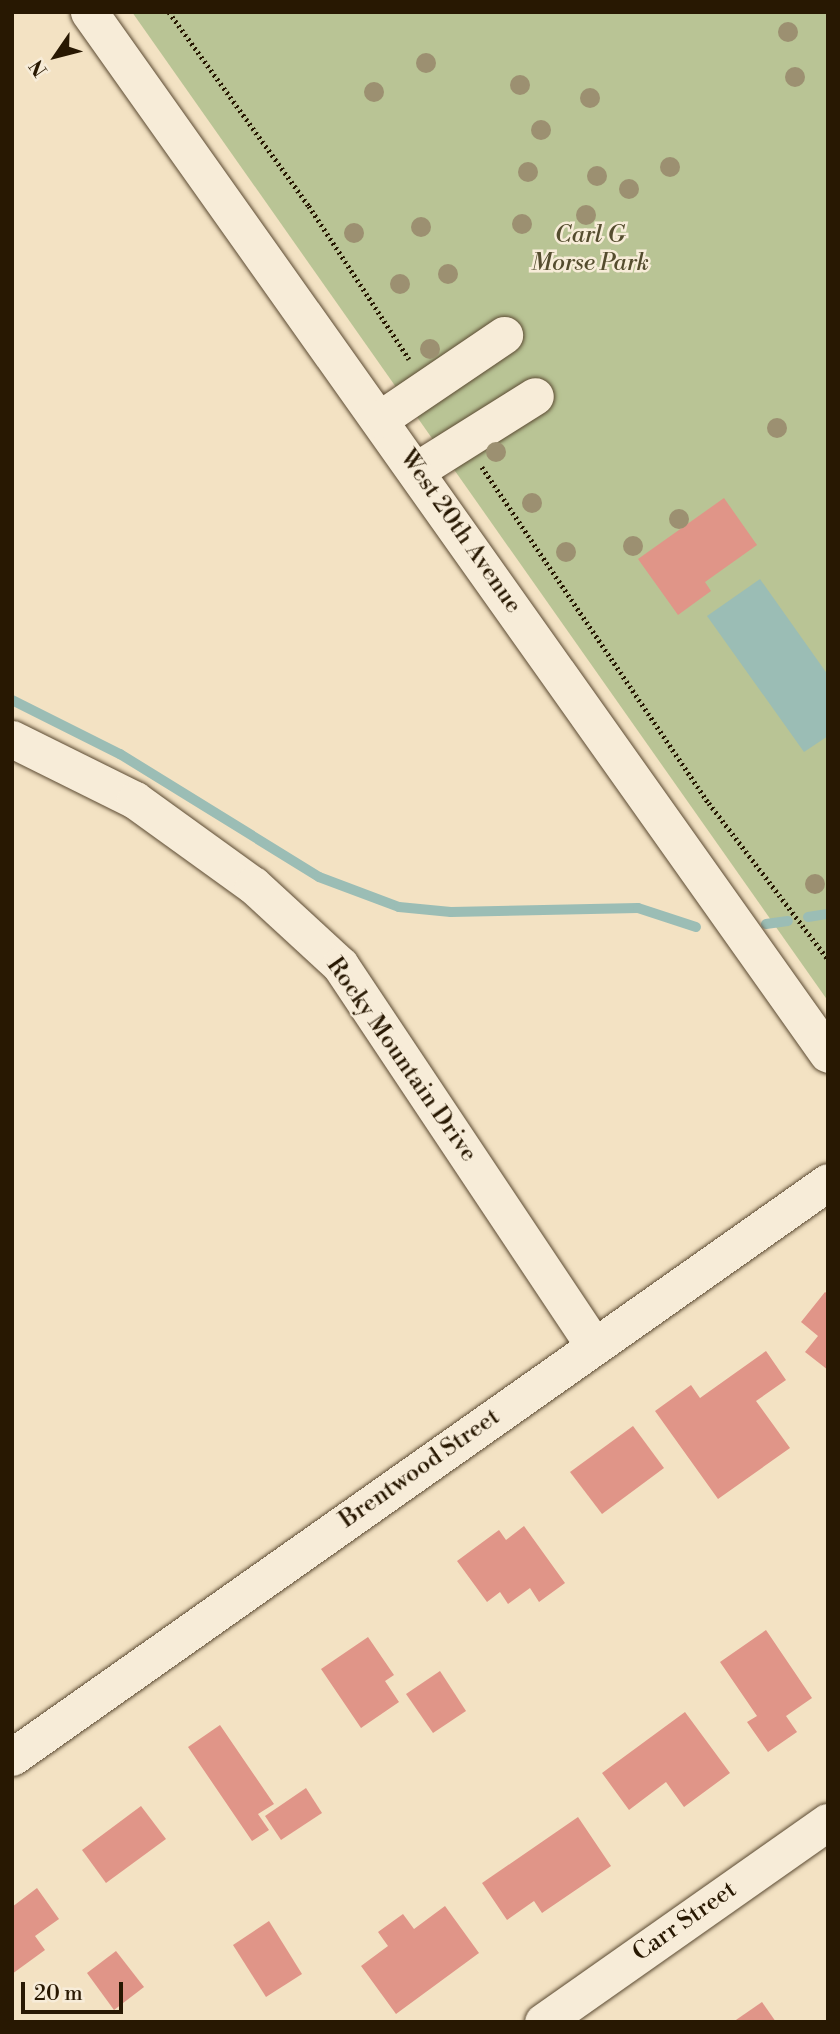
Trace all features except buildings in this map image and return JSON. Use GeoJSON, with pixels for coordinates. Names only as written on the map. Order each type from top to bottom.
{"type":"FeatureCollection","features":[{"type":"Feature","properties":{"kind":"street","name":"West 20th Avenue"},"geometry":{"type":"LineString","coordinates":[[89,12],[828,1054]]}},
{"type":"Feature","properties":{"kind":"street"},"geometry":{"type":"LineString","coordinates":[[380,419],[504,335]]}},
{"type":"Feature","properties":{"kind":"street"},"geometry":{"type":"LineString","coordinates":[[416,470],[535,396]]}},
{"type":"Feature","properties":{"kind":"street","name":"Rocky Mountain Drive"},"geometry":{"type":"LineString","coordinates":[[12,739],[135,800],[253,886],[340,965],[594,1346]]}},
{"type":"Feature","properties":{"kind":"street","name":"Brentwood Street"},"geometry":{"type":"LineString","coordinates":[[12,1757],[828,1182]]}},
{"type":"Feature","properties":{"kind":"street","name":"Carr Street"},"geometry":{"type":"LineString","coordinates":[[543,2022],[828,1822]]}},
{"type":"Feature","properties":{"kind":"path"},"geometry":{"type":"LineString","coordinates":[[169,12],[309,206],[428,387]]}},
{"type":"Feature","properties":{"kind":"path"},"geometry":{"type":"LineString","coordinates":[[464,440],[693,780],[828,959]]}},
{"type":"Feature","properties":{"kind":"green space","name":"Carl G Morse Park"},"geometry":{"type":"Polygon","coordinates":[[[132,12],[828,12],[828,1001],[132,12]]]}},
{"type":"Feature","properties":{"kind":"water"},"geometry":{"type":"Polygon","coordinates":[[[760,579],[828,675],[828,736],[804,752],[707,616],[760,579]]]}},
{"type":"Feature","properties":{"kind":"waterway"},"geometry":{"type":"LineString","coordinates":[[12,700],[120,754],[319,877],[399,907],[451,912],[638,908],[696,927]]}},
{"type":"Feature","properties":{"kind":"waterway"},"geometry":{"type":"LineString","coordinates":[[808,917],[828,914]]}},
{"type":"Feature","properties":{"kind":"waterway"},"geometry":{"type":"LineString","coordinates":[[766,924],[788,921]]}}]}
